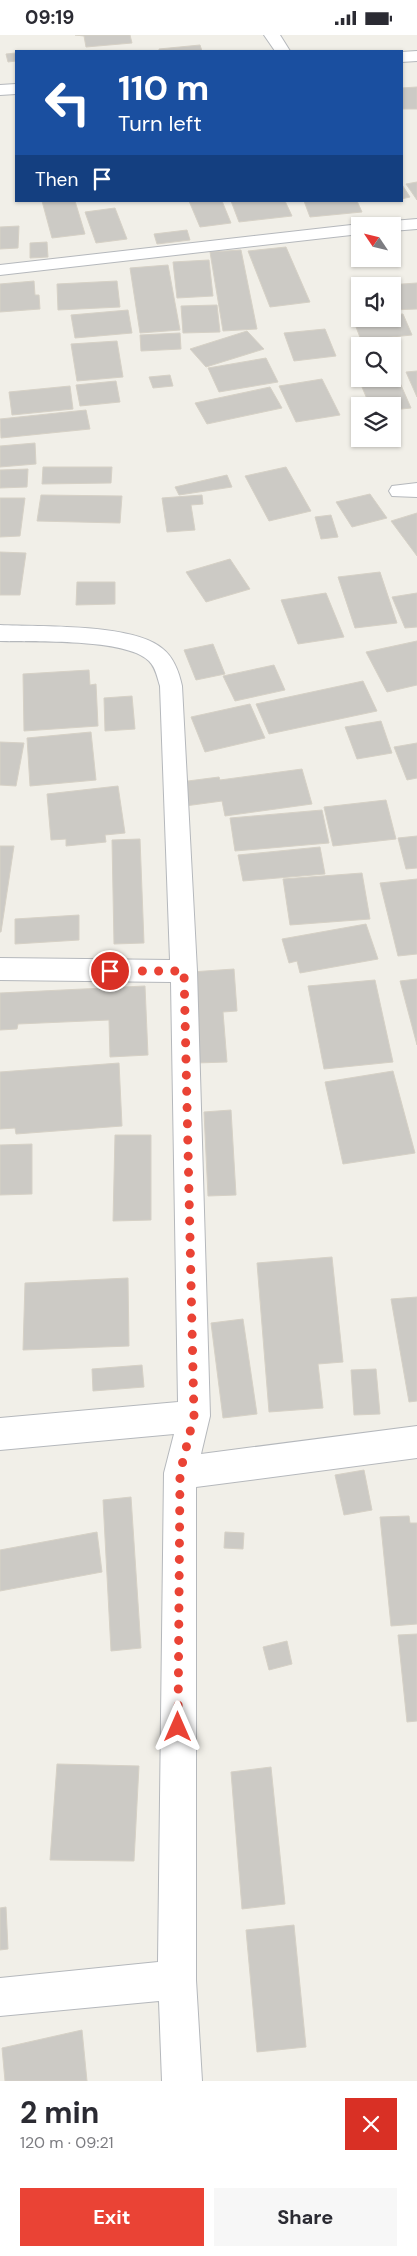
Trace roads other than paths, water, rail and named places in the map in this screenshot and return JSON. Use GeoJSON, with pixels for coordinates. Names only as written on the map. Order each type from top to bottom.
{"type":"FeatureCollection","features":[{"type":"Feature","properties":{"kind":"street"},"geometry":{"type":"LineString","coordinates":[[272,35],[281,50]]}},
{"type":"Feature","properties":{"kind":"street"},"geometry":{"type":"LineString","coordinates":[[403,57],[417,56]]}},
{"type":"Feature","properties":{"kind":"street"},"geometry":{"type":"LineString","coordinates":[[0,90],[15,89]]}},
{"type":"Feature","properties":{"kind":"street"},"geometry":{"type":"LineString","coordinates":[[401,225],[417,224]]}},
{"type":"Feature","properties":{"kind":"street"},"geometry":{"type":"LineString","coordinates":[[0,270],[351,230]]}},
{"type":"Feature","properties":{"kind":"street"},"geometry":{"type":"LineString","coordinates":[[0,633],[123,639],[153,653],[166,667],[171,686],[184,971],[194,1416],[180,1473],[177,1980],[182,2081]]}},
{"type":"Feature","properties":{"kind":"street"},"geometry":{"type":"LineString","coordinates":[[0,969],[184,971]]}},
{"type":"Feature","properties":{"kind":"street"},"geometry":{"type":"LineString","coordinates":[[0,1434],[194,1416]]}},
{"type":"Feature","properties":{"kind":"street"},"geometry":{"type":"LineString","coordinates":[[180,1473],[417,1442]]}},
{"type":"Feature","properties":{"kind":"street"},"geometry":{"type":"LineString","coordinates":[[0,1997],[177,1980]]}}]}
